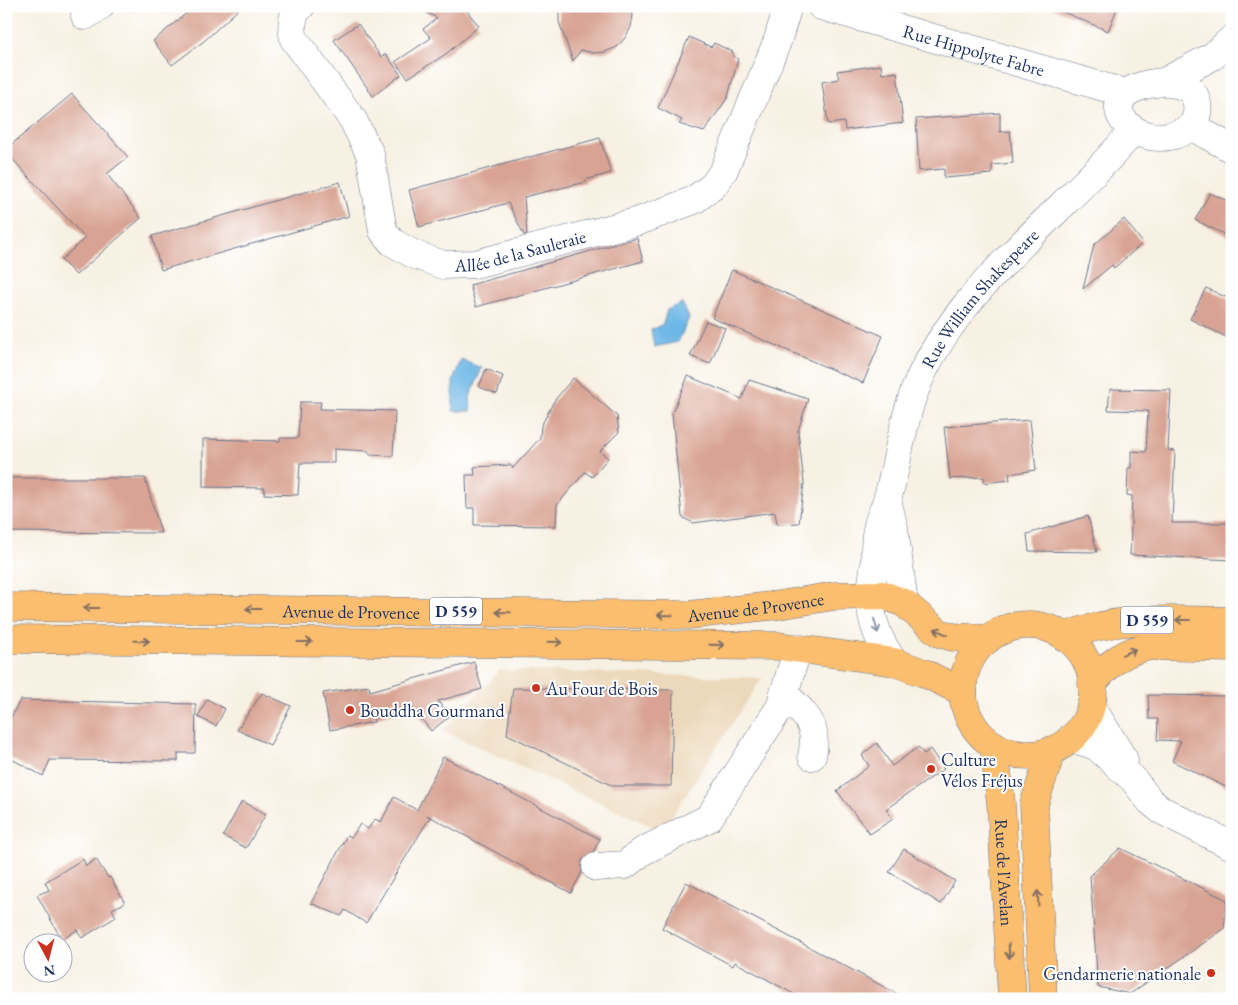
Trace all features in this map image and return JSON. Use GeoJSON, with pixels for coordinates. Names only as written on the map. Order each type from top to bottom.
{"type":"FeatureCollection","features":[{"type":"Feature","properties":{"kind":"main road","name":"Avenue de Provence"},"geometry":{"type":"LineString","coordinates":[[6,607],[689,615],[779,605],[834,596],[883,595],[904,603]]}},
{"type":"Feature","properties":{"kind":"main road","name":"D 559"},"geometry":{"type":"LineString","coordinates":[[904,603],[939,633],[953,637],[988,639]]}},
{"type":"Feature","properties":{"kind":"main road","name":"D 559"},"geometry":{"type":"LineString","coordinates":[[1064,636],[1095,626],[1142,620],[1232,620]]}},
{"type":"Feature","properties":{"kind":"main road"},"geometry":{"type":"LineString","coordinates":[[1026,625],[1039,626],[1064,636],[1078,649],[1088,665],[1092,695],[1080,729],[1062,744],[1038,754],[1022,755],[1007,752],[994,745],[981,735],[971,723],[965,708],[963,692],[968,662],[988,639],[999,632],[1026,625]]}},
{"type":"Feature","properties":{"kind":"main road","name":"Avenue de Provence"},"geometry":{"type":"LineString","coordinates":[[6,639],[214,642],[532,642],[779,646],[894,662]]}},
{"type":"Feature","properties":{"kind":"main road","name":"D 559"},"geometry":{"type":"LineString","coordinates":[[1092,695],[1116,658],[1139,648],[1152,646],[1232,648]]}},
{"type":"Feature","properties":{"kind":"main road","name":"D 559"},"geometry":{"type":"LineString","coordinates":[[894,662],[924,672],[963,692]]}},
{"type":"Feature","properties":{"kind":"main road","name":"Rue de l'Avelan"},"geometry":{"type":"LineString","coordinates":[[1043,999],[1034,804],[1062,744]]}},
{"type":"Feature","properties":{"kind":"main road","name":"Rue de l'Avelan"},"geometry":{"type":"LineString","coordinates":[[994,745],[1001,803],[1012,999]]}},
{"type":"Feature","properties":{"kind":"street","name":"Allée de la Sauleraie"},"geometry":{"type":"LineString","coordinates":[[301,6],[293,18],[294,39],[353,120],[370,154],[383,231],[392,242],[413,254],[443,265],[475,264],[639,221],[694,200],[713,186],[724,170],[777,42],[788,6]]}},
{"type":"Feature","properties":{"kind":"street","name":"Rue Hippolyte Fabre"},"geometry":{"type":"LineString","coordinates":[[821,6],[1126,93]]}},
{"type":"Feature","properties":{"kind":"street"},"geometry":{"type":"LineString","coordinates":[[1164,82],[1223,47]]}},
{"type":"Feature","properties":{"kind":"street"},"geometry":{"type":"LineString","coordinates":[[1196,98],[1190,90],[1164,82],[1141,84],[1126,93],[1121,99],[1120,117],[1125,125],[1133,131],[1145,135],[1164,135],[1181,132],[1191,126],[1197,113],[1196,98],[1223,47]]}},
{"type":"Feature","properties":{"kind":"street"},"geometry":{"type":"LineString","coordinates":[[1191,126],[1232,148]]}},
{"type":"Feature","properties":{"kind":"street","name":"Rue William Shakespeare"},"geometry":{"type":"LineString","coordinates":[[894,662],[882,646],[874,624],[870,595],[874,544],[878,524],[887,500],[903,426],[915,389],[930,359],[949,328],[990,278],[1114,153],[1133,131]]}},
{"type":"Feature","properties":{"kind":"street","name":"Rue William Shakespeare"},"geometry":{"type":"LineString","coordinates":[[887,500],[894,528],[904,603]]}},
{"type":"Feature","properties":{"kind":"street","name":"Rue William Shakespeare"},"geometry":{"type":"LineString","coordinates":[[834,596],[857,574],[874,544]]}},
{"type":"Feature","properties":{"kind":"street"},"geometry":{"type":"LineString","coordinates":[[596,867],[625,865],[643,852],[709,818],[780,707],[798,648]]}},
{"type":"Feature","properties":{"kind":"street"},"geometry":{"type":"LineString","coordinates":[[784,693],[808,718],[816,739],[812,756]]}},
{"type":"Feature","properties":{"kind":"street"},"geometry":{"type":"LineString","coordinates":[[1092,695],[1133,779]]}},
{"type":"Feature","properties":{"kind":"street"},"geometry":{"type":"LineString","coordinates":[[1062,744],[1096,746],[1133,779],[1150,801],[1161,810],[1232,846]]}},
{"type":"Feature","properties":{"kind":"shaded area"},"geometry":{"type":"Polygon","coordinates":[[[500,670],[762,678],[662,831],[443,731],[500,670]]]}},
{"type":"Feature","properties":{"kind":"water"},"geometry":{"type":"Polygon","coordinates":[[[682,303],[689,318],[678,342],[654,347],[651,330],[663,324],[667,310],[682,303]]]}},
{"type":"Feature","properties":{"kind":"water"},"geometry":{"type":"Polygon","coordinates":[[[461,360],[482,368],[470,397],[471,411],[453,411],[453,381],[461,360]]]}},
{"type":"Feature","properties":{"kind":"building"},"geometry":{"type":"Polygon","coordinates":[[[195,6],[242,6],[204,41],[172,65],[153,41],[195,6]]]}},
{"type":"Feature","properties":{"kind":"building"},"geometry":{"type":"Polygon","coordinates":[[[414,6],[463,6],[479,26],[446,54],[408,78],[395,62],[431,38],[423,29],[437,18],[414,6]]]}},
{"type":"Feature","properties":{"kind":"building"},"geometry":{"type":"Polygon","coordinates":[[[559,6],[631,6],[633,15],[631,27],[617,47],[605,52],[593,53],[581,50],[573,61],[559,22],[559,6]]]}},
{"type":"Feature","properties":{"kind":"building"},"geometry":{"type":"Polygon","coordinates":[[[1049,6],[1118,6],[1108,31],[1049,6]]]}},
{"type":"Feature","properties":{"kind":"building"},"geometry":{"type":"Polygon","coordinates":[[[358,24],[381,57],[386,54],[401,75],[373,96],[334,40],[358,24]]]}},
{"type":"Feature","properties":{"kind":"building"},"geometry":{"type":"Polygon","coordinates":[[[689,37],[711,47],[714,43],[733,52],[733,56],[738,59],[728,97],[704,132],[679,124],[682,120],[658,108],[689,37]]]}},
{"type":"Feature","properties":{"kind":"building"},"geometry":{"type":"Polygon","coordinates":[[[881,65],[882,74],[897,72],[903,123],[845,130],[844,122],[828,124],[822,82],[839,79],[837,71],[881,65]]]}},
{"type":"Feature","properties":{"kind":"building"},"geometry":{"type":"Polygon","coordinates":[[[72,94],[128,157],[107,174],[141,218],[76,275],[61,260],[85,238],[6,152],[6,149],[72,94]]]}},
{"type":"Feature","properties":{"kind":"building"},"geometry":{"type":"Polygon","coordinates":[[[1000,113],[1000,132],[1010,131],[1013,163],[992,165],[992,174],[944,178],[944,169],[919,171],[916,119],[1000,113]]]}},
{"type":"Feature","properties":{"kind":"building"},"geometry":{"type":"Polygon","coordinates":[[[600,138],[611,173],[585,180],[586,182],[524,197],[527,234],[524,235],[508,203],[419,227],[409,190],[600,138]]]}},
{"type":"Feature","properties":{"kind":"building"},"geometry":{"type":"Polygon","coordinates":[[[340,182],[349,216],[161,270],[152,236],[340,182]]]}},
{"type":"Feature","properties":{"kind":"building"},"geometry":{"type":"Polygon","coordinates":[[[1210,193],[1232,203],[1232,238],[1195,220],[1210,193]]]}},
{"type":"Feature","properties":{"kind":"building"},"geometry":{"type":"Polygon","coordinates":[[[1124,219],[1143,243],[1114,268],[1112,265],[1083,289],[1094,245],[1124,219]]]}},
{"type":"Feature","properties":{"kind":"building"},"geometry":{"type":"Polygon","coordinates":[[[637,238],[643,261],[476,307],[470,285],[637,238]]]}},
{"type":"Feature","properties":{"kind":"building"},"geometry":{"type":"Polygon","coordinates":[[[732,270],[883,336],[863,383],[712,318],[732,270]]]}},
{"type":"Feature","properties":{"kind":"building"},"geometry":{"type":"Polygon","coordinates":[[[1206,288],[1232,300],[1232,340],[1190,319],[1206,288]]]}},
{"type":"Feature","properties":{"kind":"building"},"geometry":{"type":"Polygon","coordinates":[[[706,321],[725,328],[710,364],[690,356],[706,321]]]}},
{"type":"Feature","properties":{"kind":"building"},"geometry":{"type":"Polygon","coordinates":[[[486,369],[503,376],[497,394],[479,387],[486,369]]]}},
{"type":"Feature","properties":{"kind":"building"},"geometry":{"type":"Polygon","coordinates":[[[688,376],[742,399],[749,380],[808,399],[798,431],[804,483],[799,523],[777,524],[775,512],[693,523],[682,517],[672,413],[688,376]]]}},
{"type":"Feature","properties":{"kind":"building"},"geometry":{"type":"Polygon","coordinates":[[[573,378],[617,416],[619,432],[600,451],[608,458],[592,477],[585,472],[557,505],[556,526],[474,525],[474,508],[467,508],[466,475],[475,475],[474,467],[510,465],[513,468],[540,438],[541,426],[554,401],[573,378]]]}},
{"type":"Feature","properties":{"kind":"building"},"geometry":{"type":"Polygon","coordinates":[[[1110,389],[1171,390],[1168,450],[1175,451],[1172,523],[1232,523],[1232,560],[1130,555],[1132,496],[1127,495],[1128,468],[1131,468],[1131,451],[1146,452],[1148,411],[1108,410],[1110,389]]]}},
{"type":"Feature","properties":{"kind":"building"},"geometry":{"type":"Polygon","coordinates":[[[300,402],[321,402],[320,409],[395,411],[393,456],[370,455],[368,451],[334,449],[334,463],[300,463],[298,495],[264,494],[265,488],[203,487],[203,439],[280,441],[280,438],[298,438],[300,402]]]}},
{"type":"Feature","properties":{"kind":"building"},"geometry":{"type":"Polygon","coordinates":[[[1030,420],[1036,470],[1009,474],[1010,480],[984,483],[984,477],[950,479],[944,427],[1030,420]]]}},
{"type":"Feature","properties":{"kind":"building"},"geometry":{"type":"Polygon","coordinates":[[[6,478],[145,478],[161,533],[6,532],[6,478]]]}},
{"type":"Feature","properties":{"kind":"building"},"geometry":{"type":"Polygon","coordinates":[[[1088,516],[1097,552],[1029,551],[1027,534],[1088,516]]]}},
{"type":"Feature","properties":{"kind":"building"},"geometry":{"type":"Polygon","coordinates":[[[474,662],[482,689],[438,701],[449,717],[431,731],[413,708],[373,718],[374,722],[330,730],[323,693],[369,686],[370,691],[474,662]]]}},
{"type":"Feature","properties":{"kind":"building"},"geometry":{"type":"Polygon","coordinates":[[[513,688],[673,690],[671,786],[613,786],[507,734],[513,688]]]}},
{"type":"Feature","properties":{"kind":"building"},"geometry":{"type":"Polygon","coordinates":[[[262,693],[291,706],[270,745],[237,730],[262,693]]]}},
{"type":"Feature","properties":{"kind":"building"},"geometry":{"type":"Polygon","coordinates":[[[1148,695],[1232,696],[1232,790],[1172,761],[1181,741],[1157,740],[1158,719],[1149,719],[1148,695]]]}},
{"type":"Feature","properties":{"kind":"building"},"geometry":{"type":"Polygon","coordinates":[[[207,699],[225,709],[216,726],[198,717],[207,699]]]}},
{"type":"Feature","properties":{"kind":"building"},"geometry":{"type":"Polygon","coordinates":[[[20,700],[196,704],[195,753],[178,753],[178,761],[50,760],[43,776],[6,756],[6,727],[20,700]]]}},
{"type":"Feature","properties":{"kind":"building"},"geometry":{"type":"Polygon","coordinates":[[[877,743],[892,766],[918,747],[924,754],[930,749],[944,769],[886,809],[893,819],[870,834],[837,791],[869,766],[862,755],[877,743]]]}},
{"type":"Feature","properties":{"kind":"building"},"geometry":{"type":"Polygon","coordinates":[[[443,757],[600,839],[593,852],[582,860],[582,872],[571,893],[427,815],[430,817],[366,923],[345,910],[341,916],[311,903],[347,835],[352,837],[360,824],[368,829],[375,819],[381,822],[394,797],[417,810],[443,757]]]}},
{"type":"Feature","properties":{"kind":"building"},"geometry":{"type":"Polygon","coordinates":[[[242,801],[266,814],[246,848],[223,836],[242,801]]]}},
{"type":"Feature","properties":{"kind":"building"},"geometry":{"type":"Polygon","coordinates":[[[1120,848],[1227,900],[1224,929],[1130,994],[1098,987],[1090,876],[1120,848]]]}},
{"type":"Feature","properties":{"kind":"building"},"geometry":{"type":"Polygon","coordinates":[[[904,849],[955,881],[941,904],[889,872],[904,849]]]}},
{"type":"Feature","properties":{"kind":"building"},"geometry":{"type":"Polygon","coordinates":[[[83,859],[86,866],[96,859],[108,878],[110,877],[125,903],[112,909],[116,917],[82,938],[77,930],[72,933],[58,932],[37,895],[49,890],[45,882],[83,859]]]}},
{"type":"Feature","properties":{"kind":"building"},"geometry":{"type":"Polygon","coordinates":[[[686,882],[907,999],[803,999],[735,962],[733,966],[662,928],[686,882]]]}},
{"type":"Feature","properties":{"kind":"place","name":"Au Four de Bois"},"geometry":{"type":"Point","coordinates":[536,688]}},
{"type":"Feature","properties":{"kind":"place","name":"Bouddha Gourmand"},"geometry":{"type":"Point","coordinates":[350,710]}},
{"type":"Feature","properties":{"kind":"place","name":"Culture Vélos Fréjus"},"geometry":{"type":"Point","coordinates":[931,769]}},
{"type":"Feature","properties":{"kind":"place","name":"Gendarmerie nationale"},"geometry":{"type":"Point","coordinates":[1211,973]}}]}
